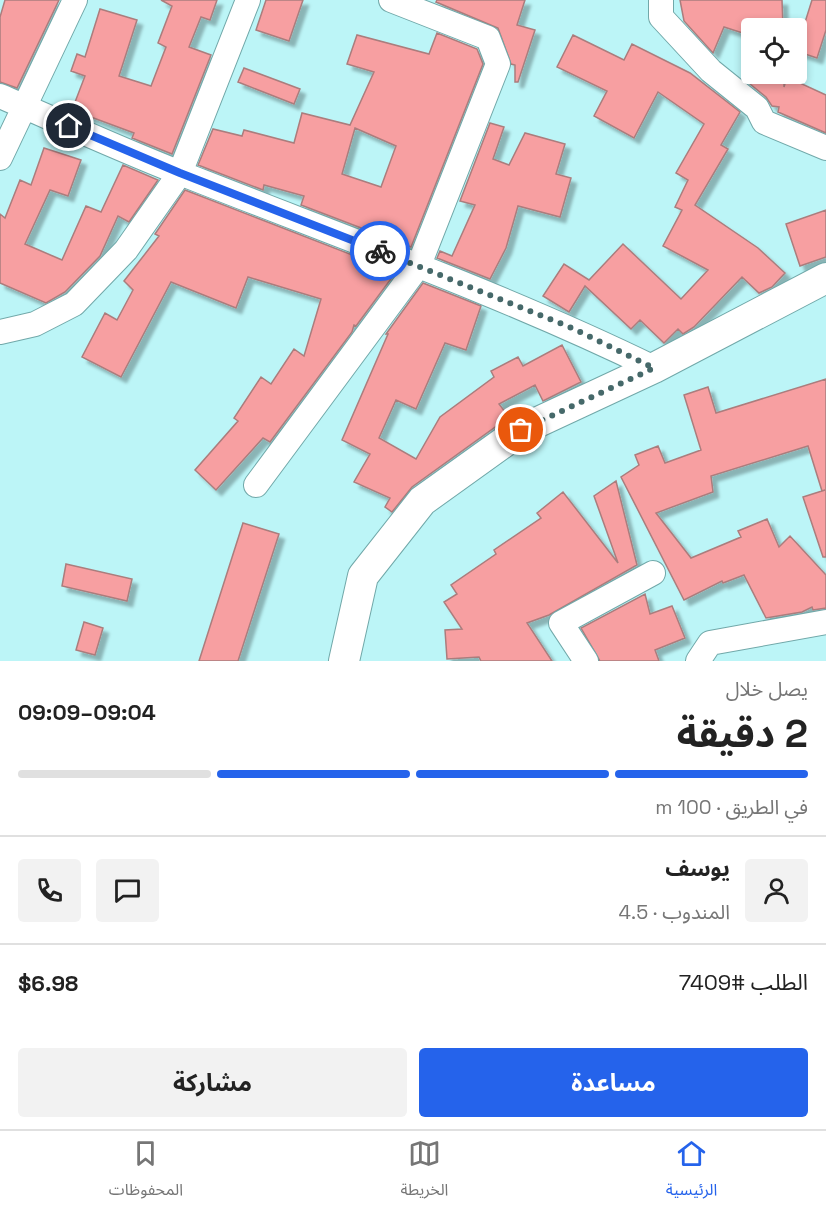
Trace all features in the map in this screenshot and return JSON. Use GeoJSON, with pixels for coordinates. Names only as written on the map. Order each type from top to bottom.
{"type":"FeatureCollection","features":[{"type":"Feature","properties":{"kind":"main road"},"geometry":{"type":"LineString","coordinates":[[344,661],[363,576],[422,501],[521,430],[654,368],[826,278]]}},
{"type":"Feature","properties":{"kind":"street"},"geometry":{"type":"LineString","coordinates":[[0,158],[26,108],[75,0]]}},
{"type":"Feature","properties":{"kind":"street"},"geometry":{"type":"LineString","coordinates":[[0,332],[35,324],[74,304],[126,250],[180,173],[248,0]]}},
{"type":"Feature","properties":{"kind":"street"},"geometry":{"type":"LineString","coordinates":[[256,484],[419,266],[498,64],[488,38],[391,0]]}},
{"type":"Feature","properties":{"kind":"street"},"geometry":{"type":"LineString","coordinates":[[661,0],[662,17],[711,71],[757,108],[764,123],[826,148]]}},
{"type":"Feature","properties":{"kind":"street"},"geometry":{"type":"LineString","coordinates":[[0,96],[180,173],[572,328],[654,368]]}},
{"type":"Feature","properties":{"kind":"street"},"geometry":{"type":"LineString","coordinates":[[586,661],[561,623],[653,573]]}},
{"type":"Feature","properties":{"kind":"street"},"geometry":{"type":"LineString","coordinates":[[701,659],[710,643],[826,622]]}},
{"type":"Feature","properties":{"kind":"building"},"geometry":{"type":"Polygon","coordinates":[[[5,0],[59,0],[17,88],[0,82],[0,17],[5,0]]]}},
{"type":"Feature","properties":{"kind":"building"},"geometry":{"type":"Polygon","coordinates":[[[161,0],[217,0],[210,20],[201,17],[189,47],[211,55],[172,154],[132,138],[134,133],[72,110],[85,76],[71,71],[77,54],[85,57],[100,9],[137,20],[119,76],[151,86],[166,47],[158,43],[172,6],[161,0]]]}},
{"type":"Feature","properties":{"kind":"building"},"geometry":{"type":"Polygon","coordinates":[[[266,0],[303,0],[289,41],[256,30],[266,0]]]}},
{"type":"Feature","properties":{"kind":"building"},"geometry":{"type":"Polygon","coordinates":[[[437,0],[525,0],[517,25],[535,30],[518,82],[515,82],[515,65],[511,64],[498,28],[436,2],[437,0]]]}},
{"type":"Feature","properties":{"kind":"building"},"geometry":{"type":"Polygon","coordinates":[[[680,0],[782,0],[783,18],[741,18],[741,32],[724,27],[713,53],[684,21],[680,0]]]}},
{"type":"Feature","properties":{"kind":"building"},"geometry":{"type":"Polygon","coordinates":[[[812,0],[826,0],[826,30],[817,58],[807,55],[806,18],[812,0]]]}},
{"type":"Feature","properties":{"kind":"building"},"geometry":{"type":"Polygon","coordinates":[[[437,33],[477,49],[483,64],[411,247],[301,205],[304,196],[264,185],[263,190],[198,165],[213,129],[242,136],[244,130],[294,143],[302,113],[350,125],[374,72],[347,64],[357,35],[429,54],[437,33]],[[355,128],[342,174],[381,187],[396,146],[355,128]]]}},
{"type":"Feature","properties":{"kind":"building"},"geometry":{"type":"Polygon","coordinates":[[[573,35],[624,60],[632,44],[690,73],[740,112],[721,145],[728,149],[695,205],[758,248],[785,273],[772,287],[759,293],[742,277],[694,327],[683,334],[678,329],[664,343],[640,320],[631,329],[585,286],[569,312],[543,296],[564,264],[589,280],[623,244],[681,299],[708,270],[663,246],[682,210],[675,207],[688,180],[676,173],[704,124],[658,92],[634,138],[594,116],[607,91],[557,67],[573,35]]]}},
{"type":"Feature","properties":{"kind":"building"},"geometry":{"type":"Polygon","coordinates":[[[244,68],[300,89],[294,104],[238,82],[244,68]]]}},
{"type":"Feature","properties":{"kind":"building"},"geometry":{"type":"Polygon","coordinates":[[[750,84],[784,84],[784,87],[785,84],[802,84],[826,95],[826,133],[778,112],[779,107],[772,106],[766,97],[750,84]]]}},
{"type":"Feature","properties":{"kind":"building"},"geometry":{"type":"Polygon","coordinates":[[[490,123],[504,127],[493,159],[509,165],[525,133],[565,144],[556,174],[571,178],[560,217],[518,206],[506,248],[490,279],[437,258],[440,251],[452,256],[475,205],[460,201],[490,123]]]}},
{"type":"Feature","properties":{"kind":"building"},"geometry":{"type":"Polygon","coordinates":[[[44,148],[81,160],[68,196],[50,190],[25,244],[62,260],[86,206],[101,212],[123,165],[158,180],[129,222],[118,216],[100,256],[65,292],[46,303],[0,283],[0,214],[5,218],[20,180],[31,185],[44,148]]]}},
{"type":"Feature","properties":{"kind":"building"},"geometry":{"type":"Polygon","coordinates":[[[185,190],[396,272],[356,326],[354,325],[352,332],[270,442],[263,438],[216,490],[195,470],[238,421],[234,418],[261,377],[271,384],[294,349],[304,356],[321,299],[248,277],[236,308],[171,282],[121,377],[82,357],[105,313],[117,320],[133,290],[124,281],[159,236],[155,234],[185,190]]]}},
{"type":"Feature","properties":{"kind":"building"},"geometry":{"type":"Polygon","coordinates":[[[826,210],[826,257],[800,266],[786,224],[826,210]]]}},
{"type":"Feature","properties":{"kind":"building"},"geometry":{"type":"Polygon","coordinates":[[[423,283],[481,306],[466,350],[445,343],[416,409],[396,400],[379,438],[416,459],[440,417],[494,377],[491,371],[518,357],[523,366],[562,345],[581,382],[543,401],[535,385],[499,404],[509,417],[412,487],[392,512],[385,507],[390,498],[354,482],[370,454],[342,440],[388,334],[386,334],[423,283]]]}},
{"type":"Feature","properties":{"kind":"building"},"geometry":{"type":"Polygon","coordinates":[[[826,379],[826,557],[823,557],[803,497],[822,491],[808,446],[711,476],[713,492],[656,513],[691,558],[741,537],[738,531],[767,519],[779,547],[790,536],[826,575],[826,608],[813,610],[812,607],[802,612],[766,618],[744,575],[723,583],[722,581],[684,600],[621,477],[639,465],[635,455],[658,446],[665,463],[701,450],[684,395],[708,387],[716,413],[826,379]]]}},
{"type":"Feature","properties":{"kind":"building"},"geometry":{"type":"Polygon","coordinates":[[[616,481],[637,565],[549,615],[527,623],[552,661],[481,661],[479,657],[447,659],[445,630],[462,629],[444,602],[457,594],[451,585],[496,554],[494,550],[541,518],[537,513],[563,492],[618,563],[594,496],[616,481]]]}},
{"type":"Feature","properties":{"kind":"building"},"geometry":{"type":"Polygon","coordinates":[[[243,523],[279,534],[238,661],[199,661],[243,523]]]}},
{"type":"Feature","properties":{"kind":"building"},"geometry":{"type":"Polygon","coordinates":[[[66,564],[132,579],[127,601],[62,586],[66,564]]]}},
{"type":"Feature","properties":{"kind":"building"},"geometry":{"type":"Polygon","coordinates":[[[645,594],[650,614],[672,606],[685,638],[655,650],[659,661],[600,661],[581,628],[645,594]]]}},
{"type":"Feature","properties":{"kind":"building"},"geometry":{"type":"Polygon","coordinates":[[[84,622],[103,628],[95,655],[76,650],[84,622]]]}},
{"type":"Feature","properties":{"kind":"way so far"},"geometry":{"type":"LineString","coordinates":[[380,251],[572,328],[654,368],[521,430]]}},
{"type":"Feature","properties":{"kind":"route"},"geometry":{"type":"LineString","coordinates":[[69,126],[180,173],[262,203],[380,251]]}}]}
